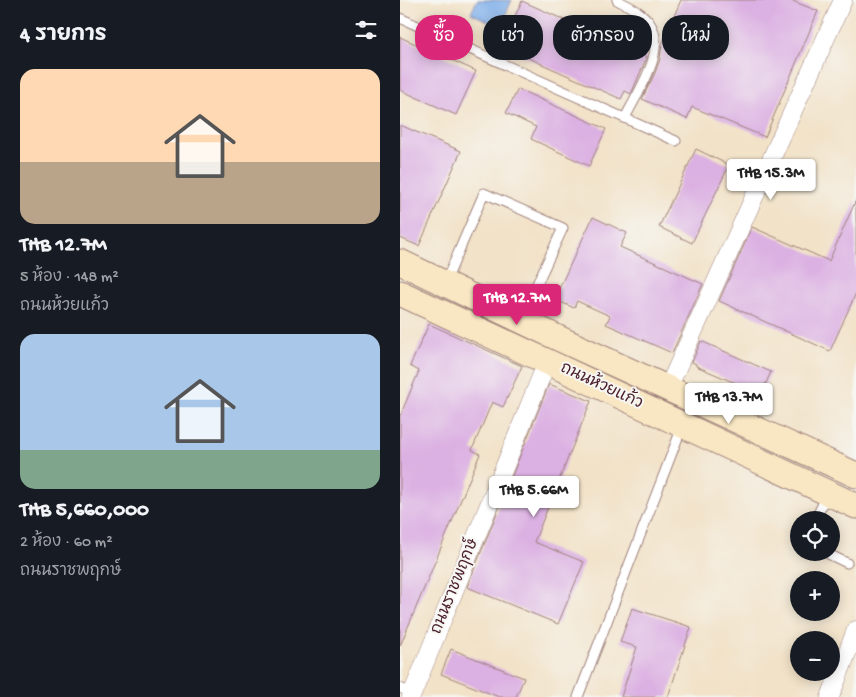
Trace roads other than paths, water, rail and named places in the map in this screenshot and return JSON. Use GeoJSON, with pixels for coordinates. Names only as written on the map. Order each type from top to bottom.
{"type":"FeatureCollection","features":[{"type":"Feature","properties":{"kind":"main road","name":"ถนนห้วยแก้ว"},"geometry":{"type":"LineString","coordinates":[[400,262],[558,338],[856,475]]}},
{"type":"Feature","properties":{"kind":"main road","name":"ถนนห้วยแก้ว"},"geometry":{"type":"LineString","coordinates":[[400,293],[856,506]]}},
{"type":"Feature","properties":{"kind":"main road","name":"ถนนราชพฤกษ์"},"geometry":{"type":"LineString","coordinates":[[546,362],[558,338]]}},
{"type":"Feature","properties":{"kind":"street"},"geometry":{"type":"LineString","coordinates":[[668,388],[843,0]]}},
{"type":"Feature","properties":{"kind":"street","name":"ถนนราชพฤกษ์"},"geometry":{"type":"LineString","coordinates":[[408,693],[546,362]]}},
{"type":"Feature","properties":{"kind":"street"},"geometry":{"type":"LineString","coordinates":[[830,697],[856,630]]}},
{"type":"Feature","properties":{"kind":"lane"},"geometry":{"type":"LineString","coordinates":[[617,0],[635,10],[648,21],[654,32],[656,52],[625,118]]}},
{"type":"Feature","properties":{"kind":"lane"},"geometry":{"type":"LineString","coordinates":[[400,18],[676,141]]}},
{"type":"Feature","properties":{"kind":"lane"},"geometry":{"type":"LineString","coordinates":[[445,284],[484,194],[563,228],[521,320]]}},
{"type":"Feature","properties":{"kind":"lane"},"geometry":{"type":"LineString","coordinates":[[578,697],[683,426]]}},
{"type":"Feature","properties":{"kind":"lane"},"geometry":{"type":"LineString","coordinates":[[819,511],[828,493]]}},
{"type":"Feature","properties":{"kind":"lane"},"geometry":{"type":"LineString","coordinates":[[840,560],[847,563]]}},
{"type":"Feature","properties":{"kind":"water"},"geometry":{"type":"Polygon","coordinates":[[[477,0],[512,0],[505,15],[483,15],[483,19],[471,13],[477,0]]]}}]}
